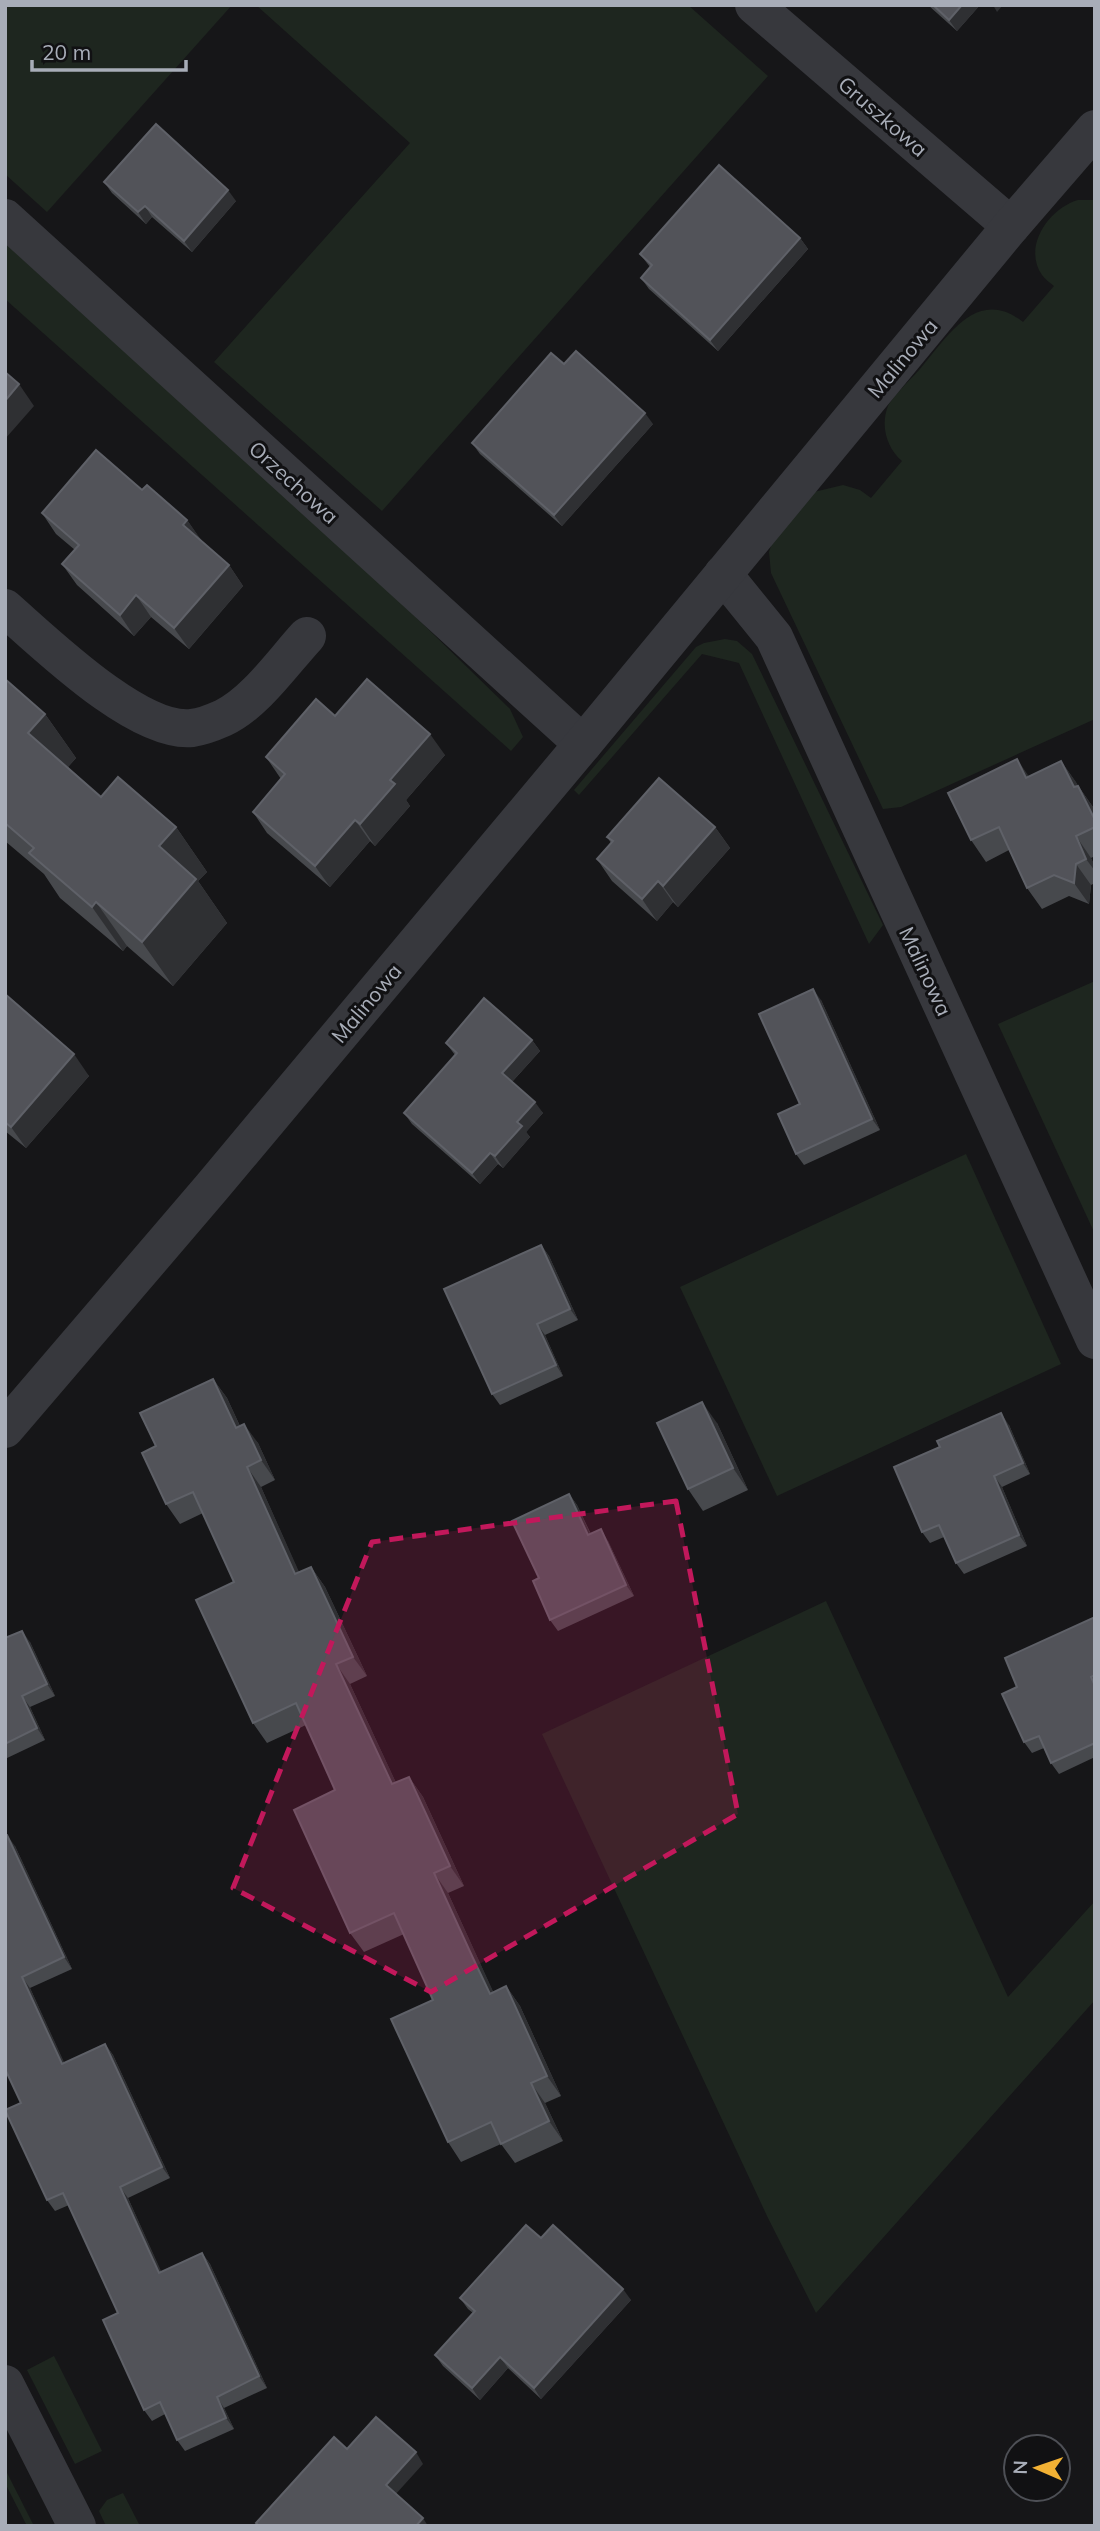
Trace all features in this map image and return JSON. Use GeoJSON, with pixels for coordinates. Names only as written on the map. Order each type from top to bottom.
{"type":"FeatureCollection","features":[{"type":"Feature","properties":{"kind":"street","name":"Gruszkowa"},"geometry":{"type":"LineString","coordinates":[[754,5],[1011,226]]}},
{"type":"Feature","properties":{"kind":"street","name":"Malinowa"},"geometry":{"type":"LineString","coordinates":[[5,1429],[204,1197],[583,744],[1011,226],[1091,142]]}},
{"type":"Feature","properties":{"kind":"street","name":"Orzechowa"},"geometry":{"type":"LineString","coordinates":[[5,218],[583,744]]}},
{"type":"Feature","properties":{"kind":"street","name":"Malinowa"},"geometry":{"type":"LineString","coordinates":[[723,574],[774,638],[1095,1340]]}},
{"type":"Feature","properties":{"kind":"street"},"geometry":{"type":"LineString","coordinates":[[5,608],[91,683],[126,706],[161,723],[191,729],[223,718],[249,700],[307,636]]}},
{"type":"Feature","properties":{"kind":"street"},"geometry":{"type":"LineString","coordinates":[[5,2384],[78,2526]]}},
{"type":"Feature","properties":{"kind":"highlighted area"},"geometry":{"type":"Polygon","coordinates":[[[676,1501],[738,1814],[431,1992],[233,1888],[372,1542],[676,1501]]]}},
{"type":"Feature","properties":{"kind":"shaded area"},"geometry":{"type":"Polygon","coordinates":[[[5,5],[232,5],[47,212],[5,174],[5,5]]]}},
{"type":"Feature","properties":{"kind":"shaded area"},"geometry":{"type":"Polygon","coordinates":[[[256,5],[688,5],[768,76],[382,511],[214,362],[410,143],[256,5]]]}},
{"type":"Feature","properties":{"kind":"shaded area"},"geometry":{"type":"Polygon","coordinates":[[[1078,200],[1095,200],[1095,719],[901,807],[883,809],[771,573],[769,552],[773,540],[814,492],[843,485],[860,490],[871,498],[902,461],[892,450],[886,436],[885,421],[890,402],[953,330],[978,312],[1007,312],[1023,322],[1054,286],[1042,275],[1037,264],[1037,241],[1049,220],[1058,211],[1078,200]]]}},
{"type":"Feature","properties":{"kind":"shaded area"},"geometry":{"type":"Polygon","coordinates":[[[5,243],[347,550],[510,709],[523,737],[511,751],[5,299],[5,243]]]}},
{"type":"Feature","properties":{"kind":"shaded area"},"geometry":{"type":"Polygon","coordinates":[[[725,639],[737,641],[752,654],[883,925],[869,944],[739,663],[702,654],[579,795],[574,790],[696,647],[725,639]]]}},
{"type":"Feature","properties":{"kind":"shaded area"},"geometry":{"type":"Polygon","coordinates":[[[1095,981],[1095,1234],[998,1024],[1095,981]]]}},
{"type":"Feature","properties":{"kind":"shaded area"},"geometry":{"type":"Polygon","coordinates":[[[966,1154],[1061,1364],[777,1496],[680,1287],[966,1154]]]}},
{"type":"Feature","properties":{"kind":"shaded area"},"geometry":{"type":"Polygon","coordinates":[[[826,1601],[1008,1997],[1095,1901],[1095,2000],[816,2313],[767,2216],[542,1734],[826,1601]]]}},
{"type":"Feature","properties":{"kind":"shaded area"},"geometry":{"type":"Polygon","coordinates":[[[54,2356],[102,2451],[75,2464],[27,2370],[54,2356]]]}},
{"type":"Feature","properties":{"kind":"shaded area"},"geometry":{"type":"Polygon","coordinates":[[[5,2469],[34,2526],[27,2526],[5,2483],[5,2469]]]}},
{"type":"Feature","properties":{"kind":"shaded area"},"geometry":{"type":"Polygon","coordinates":[[[123,2493],[140,2526],[106,2526],[99,2511],[107,2500],[123,2493]]]}},
{"type":"Feature","properties":{"kind":"building"},"geometry":{"type":"Polygon","coordinates":[[[933,5],[962,5],[949,20],[933,5]]]}},
{"type":"Feature","properties":{"kind":"building"},"geometry":{"type":"Polygon","coordinates":[[[156,124],[228,190],[184,241],[145,206],[138,212],[104,182],[156,124]]]}},
{"type":"Feature","properties":{"kind":"building"},"geometry":{"type":"Polygon","coordinates":[[[719,165],[800,238],[710,340],[641,278],[652,265],[640,254],[719,165]]]}},
{"type":"Feature","properties":{"kind":"building"},"geometry":{"type":"Polygon","coordinates":[[[576,351],[645,413],[554,515],[472,443],[551,353],[564,364],[576,351]]]}},
{"type":"Feature","properties":{"kind":"building"},"geometry":{"type":"Polygon","coordinates":[[[5,372],[19,384],[5,401],[5,372]]]}},
{"type":"Feature","properties":{"kind":"building"},"geometry":{"type":"Polygon","coordinates":[[[96,450],[142,490],[147,485],[187,520],[183,525],[229,565],[174,628],[136,595],[120,615],[62,564],[79,545],[42,513],[96,450]]]}},
{"type":"Feature","properties":{"kind":"building"},"geometry":{"type":"Polygon","coordinates":[[[5,679],[45,714],[28,733],[101,797],[118,777],[176,827],[159,846],[196,879],[142,942],[96,902],[92,907],[29,853],[34,848],[5,823],[5,679]]]}},
{"type":"Feature","properties":{"kind":"building"},"geometry":{"type":"Polygon","coordinates":[[[367,679],[430,734],[390,780],[395,784],[360,824],[355,820],[315,866],[253,812],[285,774],[266,757],[316,699],[335,716],[367,679]]]}},
{"type":"Feature","properties":{"kind":"building"},"geometry":{"type":"Polygon","coordinates":[[[1017,759],[1026,778],[1061,761],[1074,787],[1078,786],[1095,820],[1095,827],[1076,836],[1086,859],[1076,864],[1074,883],[1054,875],[1027,888],[999,827],[971,840],[948,793],[1017,759]]]}},
{"type":"Feature","properties":{"kind":"building"},"geometry":{"type":"Polygon","coordinates":[[[659,778],[715,827],[663,886],[658,881],[642,899],[597,859],[613,841],[607,837],[659,778]]]}},
{"type":"Feature","properties":{"kind":"building"},"geometry":{"type":"Polygon","coordinates":[[[813,989],[872,1119],[796,1154],[778,1114],[800,1104],[759,1014],[813,989]]]}},
{"type":"Feature","properties":{"kind":"building"},"geometry":{"type":"Polygon","coordinates":[[[5,994],[74,1054],[11,1127],[5,1122],[5,994]]]}},
{"type":"Feature","properties":{"kind":"building"},"geometry":{"type":"Polygon","coordinates":[[[484,998],[532,1040],[502,1073],[535,1102],[517,1122],[522,1126],[495,1156],[490,1153],[472,1173],[404,1113],[457,1053],[446,1043],[484,998]]]}},
{"type":"Feature","properties":{"kind":"building"},"geometry":{"type":"Polygon","coordinates":[[[541,1245],[570,1309],[537,1324],[556,1365],[492,1394],[444,1289],[541,1245]]]}},
{"type":"Feature","properties":{"kind":"building"},"geometry":{"type":"Polygon","coordinates":[[[213,1379],[236,1428],[244,1424],[261,1460],[247,1467],[295,1574],[311,1567],[353,1657],[336,1664],[392,1784],[409,1777],[450,1866],[434,1873],[490,1994],[506,1986],[547,2076],[531,2083],[549,2121],[501,2144],[491,2122],[448,2142],[391,2019],[433,2000],[394,1913],[350,1933],[294,1810],[335,1790],[296,1703],[253,1723],[196,1600],[234,1582],[193,1492],[166,1504],[142,1453],[156,1446],[140,1413],[213,1379]]]}},
{"type":"Feature","properties":{"kind":"building"},"geometry":{"type":"Polygon","coordinates":[[[702,1402],[733,1468],[688,1489],[657,1423],[702,1402]]]}},
{"type":"Feature","properties":{"kind":"building"},"geometry":{"type":"Polygon","coordinates":[[[1001,1413],[1023,1463],[994,1476],[1019,1535],[956,1563],[939,1525],[922,1532],[894,1467],[940,1447],[937,1441],[1001,1413]]]}},
{"type":"Feature","properties":{"kind":"building"},"geometry":{"type":"Polygon","coordinates":[[[569,1494],[588,1535],[601,1529],[626,1585],[550,1620],[533,1581],[539,1578],[512,1521],[569,1494]]]}},
{"type":"Feature","properties":{"kind":"building"},"geometry":{"type":"Polygon","coordinates":[[[1095,1617],[1095,1675],[1091,1677],[1095,1686],[1095,1743],[1051,1763],[1039,1736],[1024,1742],[1002,1694],[1017,1687],[1005,1658],[1095,1617]]]}},
{"type":"Feature","properties":{"kind":"building"},"geometry":{"type":"Polygon","coordinates":[[[22,1631],[47,1684],[22,1696],[37,1728],[5,1744],[5,1638],[22,1631]]]}},
{"type":"Feature","properties":{"kind":"building"},"geometry":{"type":"Polygon","coordinates":[[[5,1835],[64,1957],[22,1977],[62,2064],[105,2044],[162,2167],[120,2187],[159,2273],[202,2253],[259,2376],[217,2397],[226,2418],[177,2440],[160,2402],[144,2410],[103,2320],[118,2313],[63,2193],[47,2200],[5,2110],[21,2103],[5,2069],[5,1835]]]}},
{"type":"Feature","properties":{"kind":"building"},"geometry":{"type":"Polygon","coordinates":[[[526,2225],[541,2238],[553,2225],[623,2289],[534,2388],[500,2357],[472,2388],[435,2355],[475,2311],[460,2298],[526,2225]]]}},
{"type":"Feature","properties":{"kind":"building"},"geometry":{"type":"Polygon","coordinates":[[[376,2417],[416,2452],[386,2485],[423,2518],[416,2526],[259,2526],[256,2523],[334,2437],[347,2449],[376,2417]]]}}]}
